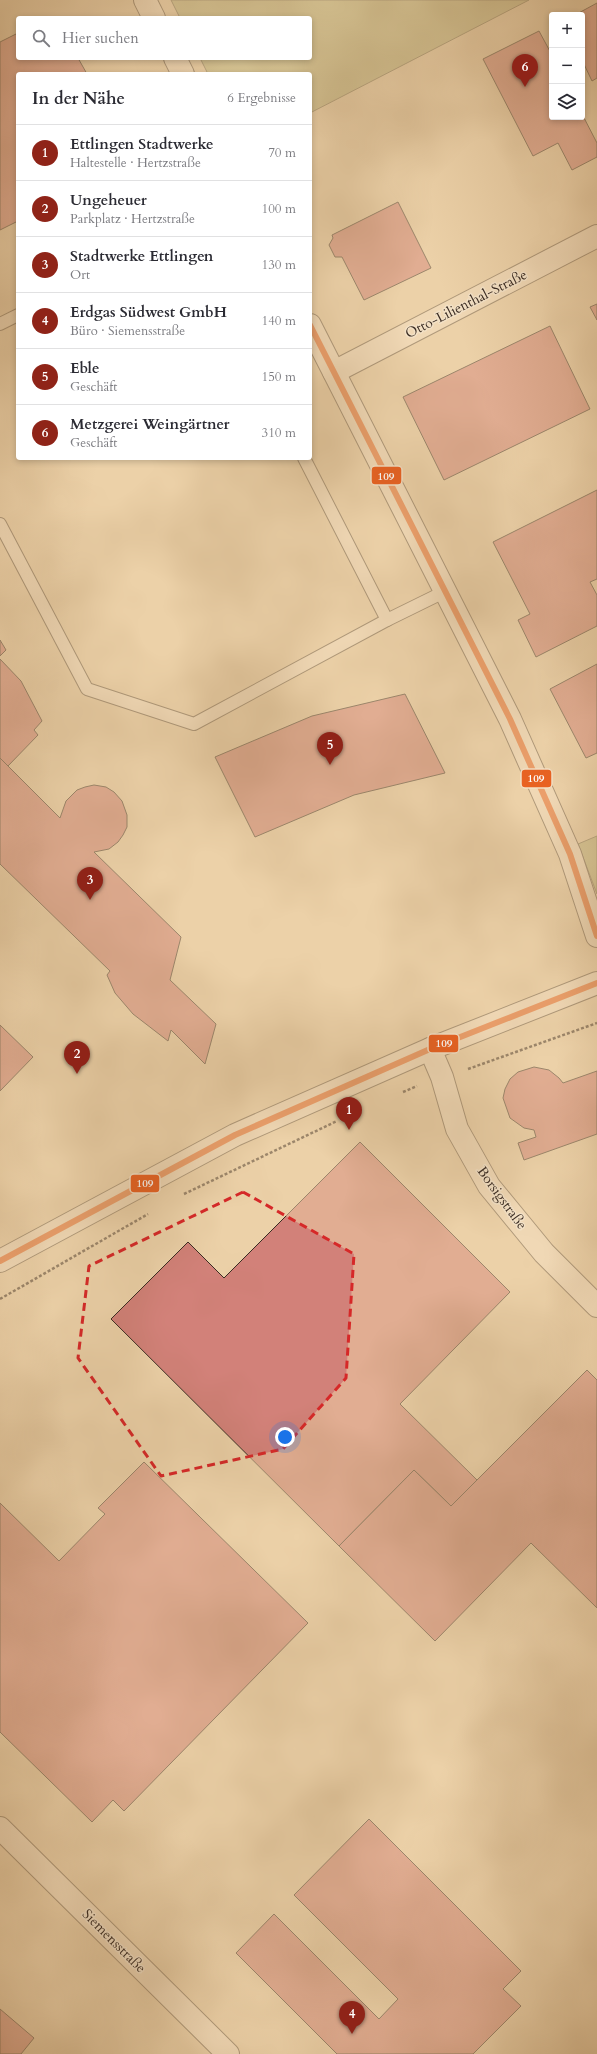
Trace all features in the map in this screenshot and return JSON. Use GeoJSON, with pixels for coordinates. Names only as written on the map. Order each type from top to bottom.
{"type":"FeatureCollection","features":[{"type":"Feature","properties":{"kind":"street"},"geometry":{"type":"LineString","coordinates":[[145,0],[153,16]]}},
{"type":"Feature","properties":{"kind":"street"},"geometry":{"type":"LineString","coordinates":[[175,60],[182,72]]}},
{"type":"Feature","properties":{"kind":"street","name":"Otto-Lilienthal-Straße"},"geometry":{"type":"LineString","coordinates":[[334,372],[597,236]]}},
{"type":"Feature","properties":{"kind":"street"},"geometry":{"type":"LineString","coordinates":[[312,329],[510,720],[567,847],[597,936]]}},
{"type":"Feature","properties":{"kind":"street"},"geometry":{"type":"LineString","coordinates":[[0,1261],[235,1135],[430,1049],[597,983]]}},
{"type":"Feature","properties":{"kind":"street","name":"Borsigstraße"},"geometry":{"type":"LineString","coordinates":[[430,1049],[442,1077],[456,1129],[489,1186],[544,1253],[597,1306]]}},
{"type":"Feature","properties":{"kind":"street","name":"Siemensstraße"},"geometry":{"type":"LineString","coordinates":[[0,1828],[228,2054]]}},
{"type":"Feature","properties":{"kind":"lane"},"geometry":{"type":"LineString","coordinates":[[0,324],[16,316]]}},
{"type":"Feature","properties":{"kind":"lane"},"geometry":{"type":"LineString","coordinates":[[305,460],[387,620]]}},
{"type":"Feature","properties":{"kind":"lane"},"geometry":{"type":"LineString","coordinates":[[0,524],[87,689],[194,724],[387,620],[446,591]]}},
{"type":"Feature","properties":{"kind":"path"},"geometry":{"type":"LineString","coordinates":[[400,1093],[597,1023]]}},
{"type":"Feature","properties":{"kind":"path"},"geometry":{"type":"LineString","coordinates":[[178,1198],[343,1118]]}},
{"type":"Feature","properties":{"kind":"path"},"geometry":{"type":"LineString","coordinates":[[0,1299],[150,1213]]}},
{"type":"Feature","properties":{"kind":"highlighted area"},"geometry":{"type":"Polygon","coordinates":[[[243,1192],[354,1254],[346,1378],[283,1449],[161,1476],[78,1358],[89,1266],[243,1192]]]}},
{"type":"Feature","properties":{"kind":"shaded area"},"geometry":{"type":"Polygon","coordinates":[[[171,0],[529,0],[312,112],[312,72],[207,72],[201,60],[312,60],[312,16],[179,16],[171,0]]]}},
{"type":"Feature","properties":{"kind":"shaded area"},"geometry":{"type":"Polygon","coordinates":[[[597,836],[597,894],[578,844],[597,836]]]}},
{"type":"Feature","properties":{"kind":"building"},"geometry":{"type":"Polygon","coordinates":[[[597,3],[597,78],[592,81],[585,66],[585,12],[580,12],[597,3]]]}},
{"type":"Feature","properties":{"kind":"building"},"geometry":{"type":"Polygon","coordinates":[[[539,31],[549,49],[549,120],[585,120],[597,143],[597,157],[572,170],[558,143],[533,156],[483,59],[539,31]]]}},
{"type":"Feature","properties":{"kind":"building"},"geometry":{"type":"Polygon","coordinates":[[[16,34],[16,60],[79,60],[86,72],[16,72],[16,222],[0,230],[0,42],[16,34]]]}},
{"type":"Feature","properties":{"kind":"building"},"geometry":{"type":"Polygon","coordinates":[[[398,202],[431,268],[364,300],[342,257],[335,257],[329,245],[333,238],[332,235],[398,202]]]}},
{"type":"Feature","properties":{"kind":"building"},"geometry":{"type":"Polygon","coordinates":[[[597,304],[597,320],[590,307],[597,304]]]}},
{"type":"Feature","properties":{"kind":"building"},"geometry":{"type":"Polygon","coordinates":[[[550,326],[590,409],[444,480],[403,397],[550,326]]]}},
{"type":"Feature","properties":{"kind":"building"},"geometry":{"type":"Polygon","coordinates":[[[597,490],[597,579],[590,582],[597,595],[597,626],[536,657],[518,620],[530,614],[493,542],[597,490]]]}},
{"type":"Feature","properties":{"kind":"building"},"geometry":{"type":"Polygon","coordinates":[[[0,640],[6,650],[0,656],[0,640]]]}},
{"type":"Feature","properties":{"kind":"building"},"geometry":{"type":"Polygon","coordinates":[[[0,659],[21,681],[42,721],[34,730],[38,735],[8,766],[0,758],[0,659]]]}},
{"type":"Feature","properties":{"kind":"building"},"geometry":{"type":"Polygon","coordinates":[[[597,664],[597,753],[586,758],[550,689],[597,664]]]}},
{"type":"Feature","properties":{"kind":"building"},"geometry":{"type":"Polygon","coordinates":[[[405,694],[445,773],[354,795],[255,837],[215,757],[312,716],[405,694]]]}},
{"type":"Feature","properties":{"kind":"building"},"geometry":{"type":"Polygon","coordinates":[[[0,758],[60,818],[66,801],[77,790],[85,787],[94,785],[106,787],[114,792],[122,801],[127,815],[127,827],[123,835],[118,842],[109,849],[94,852],[181,937],[170,980],[216,1024],[205,1064],[171,1030],[168,1041],[133,1014],[115,993],[107,975],[110,971],[0,864],[0,758]]]}},
{"type":"Feature","properties":{"kind":"building"},"geometry":{"type":"Polygon","coordinates":[[[0,1025],[33,1057],[0,1091],[0,1025]]]}},
{"type":"Feature","properties":{"kind":"building"},"geometry":{"type":"Polygon","coordinates":[[[534,1067],[549,1070],[563,1083],[597,1071],[597,1134],[524,1160],[518,1143],[536,1137],[534,1130],[524,1128],[510,1118],[503,1098],[505,1089],[510,1079],[518,1072],[534,1067]]]}},
{"type":"Feature","properties":{"kind":"building"},"geometry":{"type":"Polygon","coordinates":[[[360,1142],[510,1292],[400,1404],[477,1480],[451,1506],[414,1470],[339,1546],[111,1319],[188,1242],[224,1278],[360,1142]]]}},
{"type":"Feature","properties":{"kind":"building"},"geometry":{"type":"Polygon","coordinates":[[[587,1370],[597,1380],[597,1608],[531,1543],[435,1641],[339,1546],[414,1470],[451,1506],[587,1370]]]}},
{"type":"Feature","properties":{"kind":"building"},"geometry":{"type":"Polygon","coordinates":[[[144,1462],[308,1623],[124,1811],[113,1800],[92,1822],[0,1732],[0,1503],[59,1561],[105,1514],[98,1508],[144,1462]]]}},
{"type":"Feature","properties":{"kind":"building"},"geometry":{"type":"Polygon","coordinates":[[[369,1819],[521,1971],[503,1989],[521,2006],[473,2054],[337,2054],[236,1953],[274,1914],[379,2019],[398,1999],[294,1895],[369,1819]]]}},
{"type":"Feature","properties":{"kind":"building"},"geometry":{"type":"Polygon","coordinates":[[[0,2009],[34,2038],[21,2054],[0,2054],[0,2009]]]}},
{"type":"Feature","properties":{"kind":"transit line","name":"109"},"geometry":{"type":"LineString","coordinates":[[312,329],[510,719],[570,854],[597,936]]}},
{"type":"Feature","properties":{"kind":"transit line","name":"109"},"geometry":{"type":"LineString","coordinates":[[0,1261],[235,1135],[430,1049],[597,983]]}},
{"type":"Feature","properties":{"kind":"place","name":"Metzgerei Weingärtner"},"geometry":{"type":"Point","coordinates":[525,87]}},
{"type":"Feature","properties":{"kind":"place","name":"Eble"},"geometry":{"type":"Point","coordinates":[330,765]}},
{"type":"Feature","properties":{"kind":"place","name":"Stadtwerke Ettlingen"},"geometry":{"type":"Point","coordinates":[90,900]}},
{"type":"Feature","properties":{"kind":"place","name":"Ungeheuer"},"geometry":{"type":"Point","coordinates":[77,1074]}},
{"type":"Feature","properties":{"kind":"place","name":"Ettlingen Stadtwerke"},"geometry":{"type":"Point","coordinates":[349,1130]}},
{"type":"Feature","properties":{"kind":"place","name":"Erdgas Südwest GmbH"},"geometry":{"type":"Point","coordinates":[352,2034]}}]}
